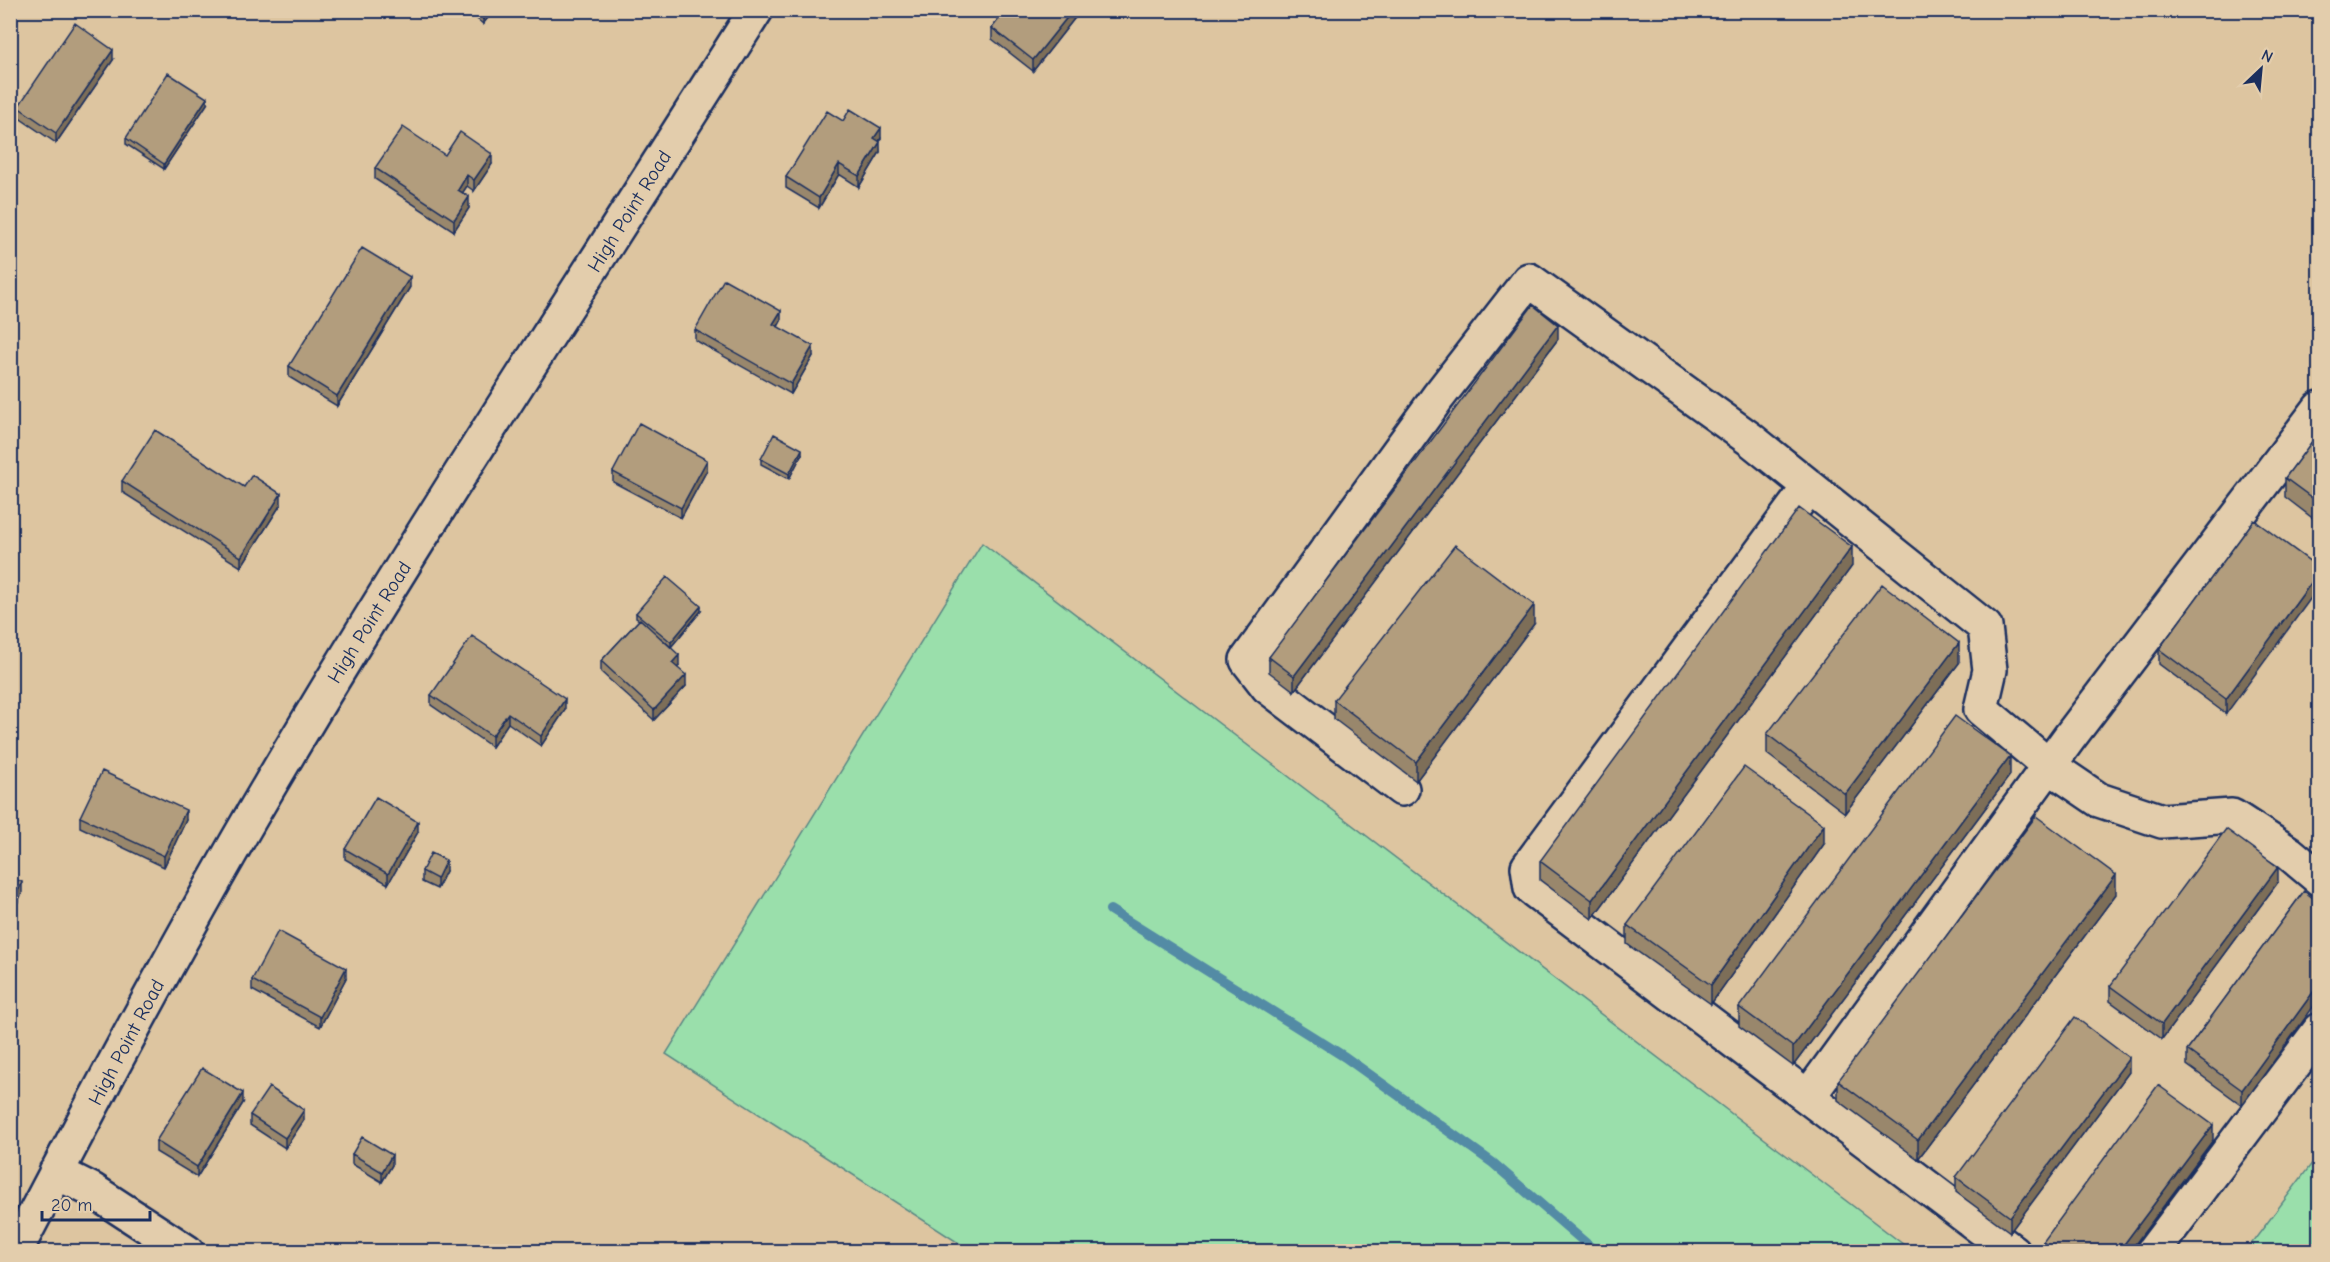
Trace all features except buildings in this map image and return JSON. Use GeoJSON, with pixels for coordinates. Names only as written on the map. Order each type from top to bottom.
{"type":"FeatureCollection","features":[{"type":"Feature","properties":{"kind":"street","name":"High Point Road"},"geometry":{"type":"LineString","coordinates":[[15,1251],[154,987],[250,818],[346,658],[756,10]]}},
{"type":"Feature","properties":{"kind":"street"},"geometry":{"type":"LineString","coordinates":[[1402,789],[1268,687],[1248,660],[1438,397],[1529,280],[1750,440],[1985,627],[1990,670],[1981,709],[2049,766],[2099,800],[2162,821],[2232,816],[2289,854],[2319,879]]}},
{"type":"Feature","properties":{"kind":"street"},"geometry":{"type":"LineString","coordinates":[[1808,1096],[2049,766],[2319,408]]}},
{"type":"Feature","properties":{"kind":"street"},"geometry":{"type":"LineString","coordinates":[[1809,487],[1528,867],[1531,888],[2013,1251]]}},
{"type":"Feature","properties":{"kind":"street"},"geometry":{"type":"LineString","coordinates":[[2153,1251],[2319,1030]]}},
{"type":"Feature","properties":{"kind":"street"},"geometry":{"type":"LineString","coordinates":[[56,1172],[92,1190],[187,1251]]}},
{"type":"Feature","properties":{"kind":"green space"},"geometry":{"type":"Polygon","coordinates":[[[982,543],[1912,1251],[971,1251],[666,1054],[982,543]]]}},
{"type":"Feature","properties":{"kind":"green space"},"geometry":{"type":"Polygon","coordinates":[[[2319,1154],[2319,1251],[2246,1251],[2319,1154]]]}},
{"type":"Feature","properties":{"kind":"waterway"},"geometry":{"type":"LineString","coordinates":[[1110,910],[1345,1057],[1493,1163],[1596,1252]]}}]}
